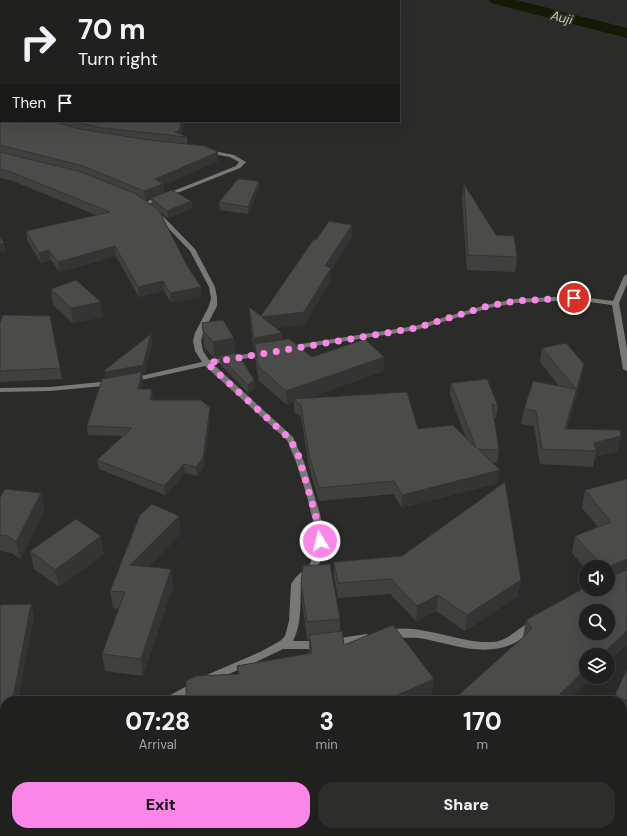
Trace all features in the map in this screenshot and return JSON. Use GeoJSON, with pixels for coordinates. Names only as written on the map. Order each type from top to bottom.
{"type":"FeatureCollection","features":[{"type":"Feature","properties":{"kind":"street"},"geometry":{"type":"LineString","coordinates":[[178,696],[217,674],[281,645],[289,639],[292,630],[297,581],[313,567],[320,551],[320,531],[298,454],[290,439],[207,363],[199,351],[197,341],[199,333],[213,306],[214,298],[212,287],[193,250],[160,215],[142,202],[238,167],[243,162],[232,156],[201,151]]}},
{"type":"Feature","properties":{"kind":"street"},"geometry":{"type":"LineString","coordinates":[[627,276],[615,303],[627,369]]}},
{"type":"Feature","properties":{"kind":"street"},"geometry":{"type":"LineString","coordinates":[[0,390],[58,389],[120,382],[207,363],[416,328],[488,306],[515,301],[574,298],[615,303]]}},
{"type":"Feature","properties":{"kind":"street"},"geometry":{"type":"LineString","coordinates":[[281,645],[316,645],[408,632],[490,646],[504,644],[539,622]]}},
{"type":"Feature","properties":{"kind":"building"},"geometry":{"type":"Polygon","coordinates":[[[0,122],[55,122],[80,129],[142,139],[205,146],[218,152],[155,179],[163,184],[144,191],[83,166],[0,145],[0,122]]]}},
{"type":"Feature","properties":{"kind":"building"},"geometry":{"type":"Polygon","coordinates":[[[77,122],[182,122],[179,131],[175,132],[187,137],[104,128],[77,122]]]}},
{"type":"Feature","properties":{"kind":"building"},"geometry":{"type":"Polygon","coordinates":[[[0,152],[78,171],[134,193],[160,212],[186,264],[201,287],[170,293],[163,281],[138,287],[115,246],[58,262],[49,250],[39,253],[26,231],[110,212],[11,172],[0,169],[0,152]]]}},
{"type":"Feature","properties":{"kind":"building"},"geometry":{"type":"Polygon","coordinates":[[[238,179],[259,181],[248,207],[219,202],[238,179]]]}},
{"type":"Feature","properties":{"kind":"building"},"geometry":{"type":"Polygon","coordinates":[[[464,184],[496,235],[514,236],[517,257],[468,255],[464,184]]]}},
{"type":"Feature","properties":{"kind":"building"},"geometry":{"type":"Polygon","coordinates":[[[172,190],[191,201],[167,211],[151,198],[172,190]]]}},
{"type":"Feature","properties":{"kind":"building"},"geometry":{"type":"Polygon","coordinates":[[[329,221],[352,225],[325,266],[331,268],[304,312],[262,317],[282,333],[254,338],[249,307],[261,316],[314,239],[316,240],[329,221]]]}},
{"type":"Feature","properties":{"kind":"building"},"geometry":{"type":"Polygon","coordinates":[[[0,237],[4,243],[0,244],[0,237]]]}},
{"type":"Feature","properties":{"kind":"building"},"geometry":{"type":"Polygon","coordinates":[[[76,280],[101,302],[71,308],[51,289],[76,280]]]}},
{"type":"Feature","properties":{"kind":"building"},"geometry":{"type":"Polygon","coordinates":[[[3,315],[50,316],[60,368],[0,371],[0,323],[3,315]]]}},
{"type":"Feature","properties":{"kind":"building"},"geometry":{"type":"Polygon","coordinates":[[[223,320],[234,338],[213,342],[203,331],[202,323],[223,320]]]}},
{"type":"Feature","properties":{"kind":"building"},"geometry":{"type":"Polygon","coordinates":[[[151,334],[143,365],[105,372],[106,369],[151,334]]]}},
{"type":"Feature","properties":{"kind":"building"},"geometry":{"type":"Polygon","coordinates":[[[289,339],[312,357],[365,339],[384,357],[286,391],[258,366],[255,344],[289,339]]]}},
{"type":"Feature","properties":{"kind":"building"},"geometry":{"type":"Polygon","coordinates":[[[566,343],[584,364],[565,429],[620,430],[621,436],[594,443],[596,451],[542,449],[536,411],[524,409],[533,381],[576,389],[542,348],[566,343]]]}},
{"type":"Feature","properties":{"kind":"building"},"geometry":{"type":"Polygon","coordinates":[[[238,353],[254,380],[248,385],[219,356],[238,353]]]}},
{"type":"Feature","properties":{"kind":"building"},"geometry":{"type":"Polygon","coordinates":[[[142,372],[138,389],[152,389],[150,400],[201,400],[210,408],[203,458],[196,467],[184,464],[164,486],[97,460],[132,428],[87,426],[102,379],[142,372]]]}},
{"type":"Feature","properties":{"kind":"building"},"geometry":{"type":"Polygon","coordinates":[[[487,379],[498,406],[492,404],[499,450],[478,449],[500,470],[402,495],[394,481],[319,488],[309,455],[301,405],[294,399],[407,392],[418,429],[453,425],[476,448],[451,383],[487,379]]]}},
{"type":"Feature","properties":{"kind":"building"},"geometry":{"type":"Polygon","coordinates":[[[627,479],[627,559],[615,564],[615,560],[597,560],[575,536],[611,522],[585,490],[627,479]]]}},
{"type":"Feature","properties":{"kind":"building"},"geometry":{"type":"Polygon","coordinates":[[[505,482],[521,580],[467,615],[438,595],[417,606],[391,579],[338,583],[334,562],[402,556],[505,482]]]}},
{"type":"Feature","properties":{"kind":"building"},"geometry":{"type":"Polygon","coordinates":[[[5,489],[41,493],[16,542],[8,536],[0,535],[0,498],[5,489]]]}},
{"type":"Feature","properties":{"kind":"building"},"geometry":{"type":"Polygon","coordinates":[[[152,504],[179,516],[130,565],[171,569],[141,659],[102,654],[125,592],[110,591],[140,515],[152,504]]]}},
{"type":"Feature","properties":{"kind":"building"},"geometry":{"type":"Polygon","coordinates":[[[76,519],[101,536],[55,570],[30,551],[76,519]]]}},
{"type":"Feature","properties":{"kind":"building"},"geometry":{"type":"Polygon","coordinates":[[[330,564],[340,619],[307,622],[301,584],[303,566],[330,564]]]}},
{"type":"Feature","properties":{"kind":"building"},"geometry":{"type":"Polygon","coordinates":[[[627,570],[627,631],[609,648],[579,648],[579,676],[558,696],[458,696],[532,629],[526,620],[579,591],[579,596],[615,596],[615,575],[627,570]]]}},
{"type":"Feature","properties":{"kind":"building"},"geometry":{"type":"Polygon","coordinates":[[[31,604],[13,696],[0,696],[0,605],[31,604]]]}},
{"type":"Feature","properties":{"kind":"building"},"geometry":{"type":"Polygon","coordinates":[[[393,625],[434,679],[395,696],[186,696],[186,681],[196,676],[239,674],[237,666],[312,653],[309,635],[342,631],[344,645],[393,625]]]}},
{"type":"Feature","properties":{"kind":"building"},"geometry":{"type":"Polygon","coordinates":[[[627,669],[627,696],[615,695],[627,669]]]}},
{"type":"Feature","properties":{"kind":"waterway","name":"Auji"},"geometry":{"type":"LineString","coordinates":[[497,0],[627,33]]}},
{"type":"Feature","properties":{"kind":"route"},"geometry":{"type":"LineString","coordinates":[[320,541],[320,531],[298,454],[290,439],[280,428],[207,363],[387,334],[416,328],[488,306],[515,301],[574,298]]}}]}
